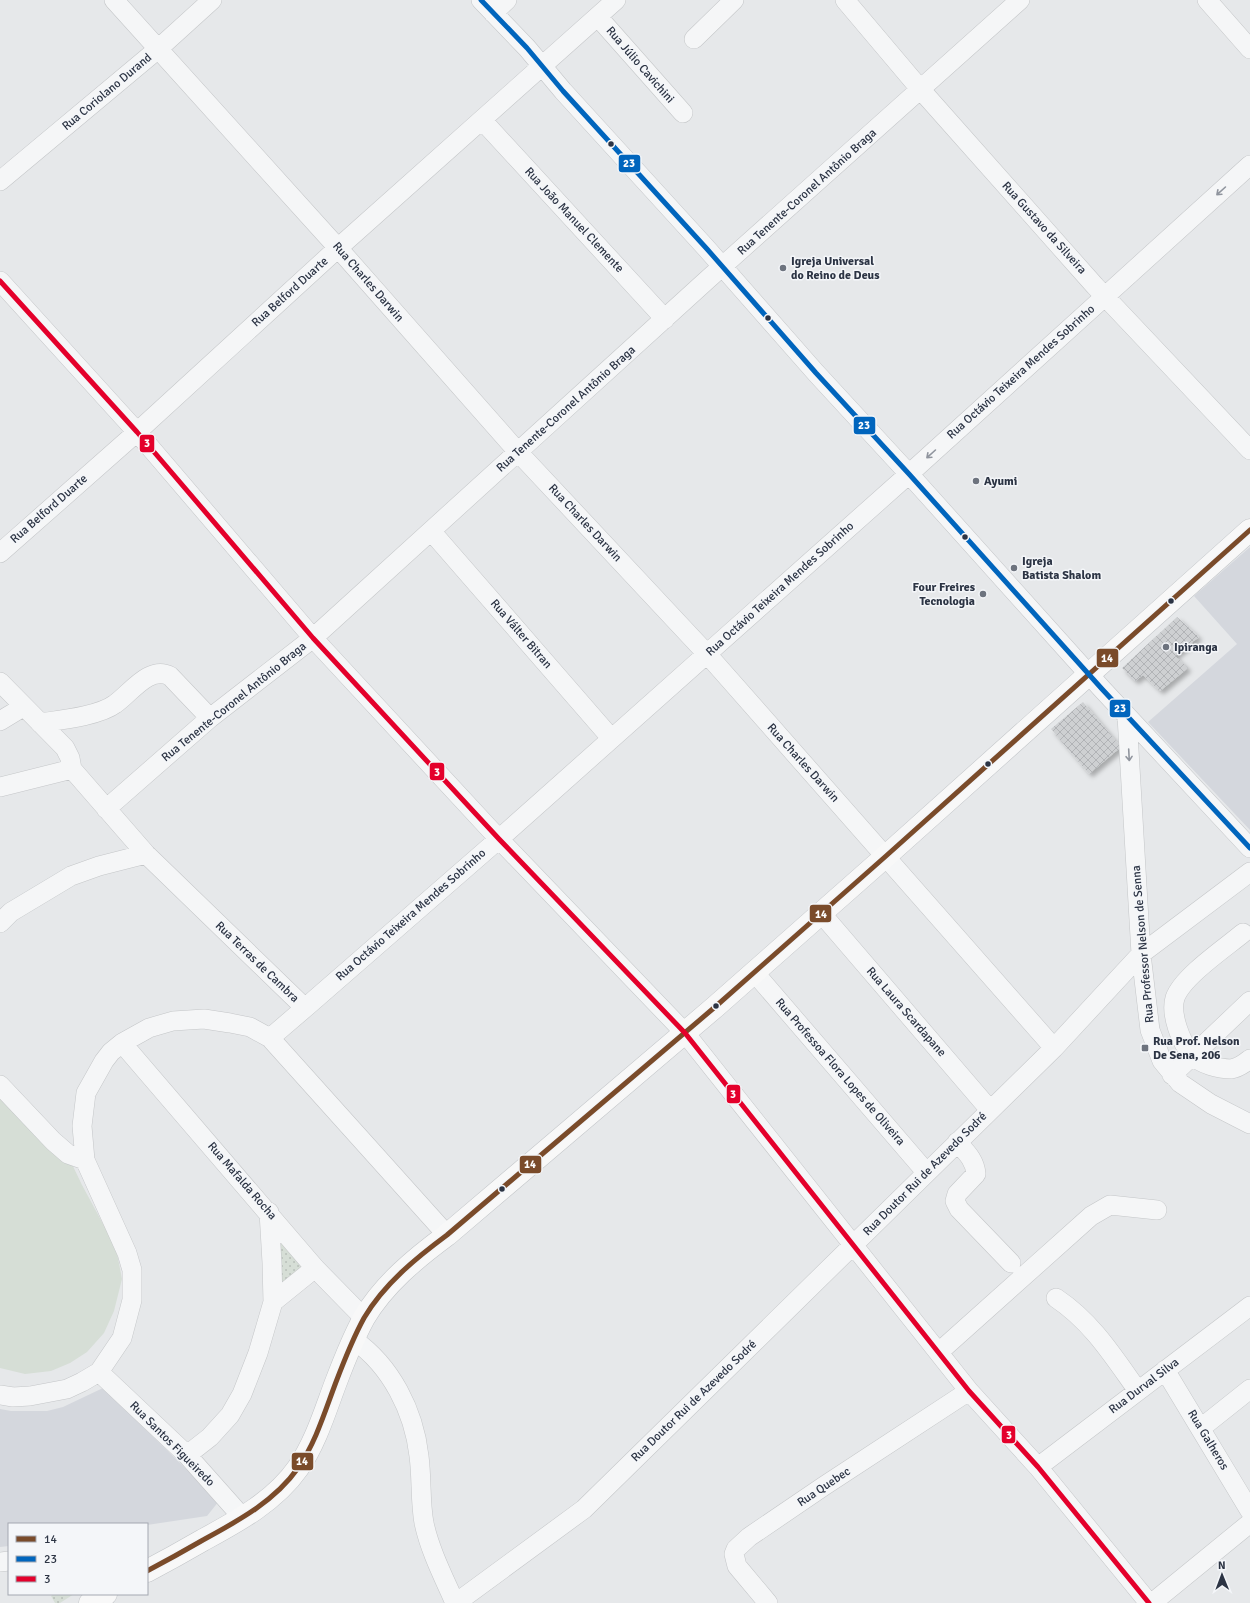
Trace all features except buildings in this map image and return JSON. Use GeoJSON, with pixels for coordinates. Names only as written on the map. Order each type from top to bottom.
{"type":"FeatureCollection","features":[{"type":"Feature","properties":{"kind":"main road"},"geometry":{"type":"LineString","coordinates":[[148,1570],[243,1518],[276,1493],[298,1468],[310,1448],[364,1318],[378,1298],[395,1280],[423,1254],[685,1033],[886,856],[1250,530]]}},
{"type":"Feature","properties":{"kind":"main road"},"geometry":{"type":"LineString","coordinates":[[90,1603],[104,1595]]}},
{"type":"Feature","properties":{"kind":"street","name":"Rua Charles Darwin"},"geometry":{"type":"LineString","coordinates":[[114,0],[338,248],[518,452],[707,654],[1054,1048]]}},
{"type":"Feature","properties":{"kind":"street","name":"Rua Coriolano Durand"},"geometry":{"type":"LineString","coordinates":[[0,181],[158,49],[212,0]]}},
{"type":"Feature","properties":{"kind":"street"},"geometry":{"type":"LineString","coordinates":[[507,0],[487,6],[527,48],[542,67],[816,374],[909,474],[1127,716],[1250,848]]}},
{"type":"Feature","properties":{"kind":"street","name":"Rua Belford Duarte"},"geometry":{"type":"LineString","coordinates":[[0,553],[137,432],[338,248],[616,0]]}},
{"type":"Feature","properties":{"kind":"street"},"geometry":{"type":"LineString","coordinates":[[694,39],[734,0]]}},
{"type":"Feature","properties":{"kind":"street","name":"Rua Gustavo da Silveira"},"geometry":{"type":"LineString","coordinates":[[845,0],[921,90],[1105,296],[1250,450]]}},
{"type":"Feature","properties":{"kind":"street","name":"Rua Tenente-Coronel Antônio Braga"},"geometry":{"type":"LineString","coordinates":[[106,809],[210,718],[313,638],[722,267],[1020,0]]}},
{"type":"Feature","properties":{"kind":"street"},"geometry":{"type":"LineString","coordinates":[[1207,0],[1250,49]]}},
{"type":"Feature","properties":{"kind":"street","name":"Rua Júlio Cavichini"},"geometry":{"type":"LineString","coordinates":[[598,16],[683,113]]}},
{"type":"Feature","properties":{"kind":"street","name":"Rua João Manuel Clemente"},"geometry":{"type":"LineString","coordinates":[[482,120],[665,319]]}},
{"type":"Feature","properties":{"kind":"street","name":"Rua Octávio Teixeira Mendes Sobrinho"},"geometry":{"type":"LineString","coordinates":[[305,1008],[499,839],[909,474],[1250,165]]}},
{"type":"Feature","properties":{"kind":"street"},"geometry":{"type":"LineString","coordinates":[[0,281],[137,432],[313,638],[499,839],[685,1033],[969,1391],[1038,1467],[1149,1603]]}},
{"type":"Feature","properties":{"kind":"street","name":"Rua Válter Bitran"},"geometry":{"type":"LineString","coordinates":[[432,531],[611,738]]}},
{"type":"Feature","properties":{"kind":"street"},"geometry":{"type":"LineString","coordinates":[[40,723],[95,712],[110,707],[142,681],[153,675],[162,674],[170,676],[210,718]]}},
{"type":"Feature","properties":{"kind":"street"},"geometry":{"type":"LineString","coordinates":[[0,682],[65,748],[70,758],[72,769],[0,787]]}},
{"type":"Feature","properties":{"kind":"street"},"geometry":{"type":"LineString","coordinates":[[0,721],[23,707]]}},
{"type":"Feature","properties":{"kind":"street","name":"Rua Professor Nelson de Senna"},"geometry":{"type":"LineString","coordinates":[[1127,716],[1141,954],[1150,1030],[1162,1061],[1180,1083],[1211,1104],[1250,1124]]}},
{"type":"Feature","properties":{"kind":"street","name":"Rua Terras de Cambra"},"geometry":{"type":"LineString","coordinates":[[72,769],[146,854],[305,1008],[270,1038]]}},
{"type":"Feature","properties":{"kind":"street"},"geometry":{"type":"LineString","coordinates":[[0,922],[11,912],[71,876],[99,866],[146,854]]}},
{"type":"Feature","properties":{"kind":"street","name":"Rua Doutor Rui de Azevedo Sodré"},"geometry":{"type":"LineString","coordinates":[[456,1603],[584,1508],[1054,1048],[1141,954],[1250,872]]}},
{"type":"Feature","properties":{"kind":"street","name":"Rua Laura Scardapane"},"geometry":{"type":"LineString","coordinates":[[821,913],[990,1110]]}},
{"type":"Feature","properties":{"kind":"street"},"geometry":{"type":"LineString","coordinates":[[1243,933],[1187,980],[1175,998],[1173,1012],[1180,1035],[1192,1055],[1207,1064],[1232,1069],[1242,1065],[1250,1059]]}},
{"type":"Feature","properties":{"kind":"street","name":"Rua Professoa Flora Lopes de Oliveira"},"geometry":{"type":"LineString","coordinates":[[754,972],[926,1172]]}},
{"type":"Feature","properties":{"kind":"street"},"geometry":{"type":"LineString","coordinates":[[1172,1075],[1250,1001]]}},
{"type":"Feature","properties":{"kind":"street"},"geometry":{"type":"LineString","coordinates":[[0,1395],[13,1397],[30,1396],[52,1392],[77,1384],[100,1372],[122,1338],[132,1300],[132,1270],[127,1253],[85,1160],[82,1126],[86,1093],[104,1060],[122,1042],[149,1028],[164,1023],[204,1019],[250,1027],[270,1038],[447,1235]]}},
{"type":"Feature","properties":{"kind":"street","name":"Rua Mafalda Rocha"},"geometry":{"type":"LineString","coordinates":[[122,1042],[316,1268],[364,1318]]}},
{"type":"Feature","properties":{"kind":"street"},"geometry":{"type":"LineString","coordinates":[[0,1084],[53,1141],[68,1154],[85,1160]]}},
{"type":"Feature","properties":{"kind":"street"},"geometry":{"type":"LineString","coordinates":[[957,1142],[972,1158],[976,1166],[976,1174],[958,1194],[955,1201],[959,1209],[1011,1263]]}},
{"type":"Feature","properties":{"kind":"street"},"geometry":{"type":"LineString","coordinates":[[939,1352],[1091,1216],[1110,1205],[1157,1210]]}},
{"type":"Feature","properties":{"kind":"street"},"geometry":{"type":"LineString","coordinates":[[421,1206],[428,1232],[423,1254]]}},
{"type":"Feature","properties":{"kind":"street"},"geometry":{"type":"LineString","coordinates":[[187,1455],[210,1437],[230,1415],[242,1394],[258,1354],[273,1302],[269,1212]]}},
{"type":"Feature","properties":{"kind":"street"},"geometry":{"type":"LineString","coordinates":[[273,1302],[316,1268]]}},
{"type":"Feature","properties":{"kind":"street"},"geometry":{"type":"LineString","coordinates":[[1056,1298],[1073,1310],[1102,1341],[1138,1391]]}},
{"type":"Feature","properties":{"kind":"street","name":"Rua Durval Silva"},"geometry":{"type":"LineString","coordinates":[[1038,1467],[1250,1306]]}},
{"type":"Feature","properties":{"kind":"street"},"geometry":{"type":"LineString","coordinates":[[354,1340],[368,1350],[382,1366],[395,1385],[408,1411],[417,1443],[425,1525],[433,1550],[456,1603]]}},
{"type":"Feature","properties":{"kind":"street","name":"Rua Galheros"},"geometry":{"type":"LineString","coordinates":[[1165,1370],[1250,1511]]}},
{"type":"Feature","properties":{"kind":"street","name":"Rua Santos Figueiredo"},"geometry":{"type":"LineString","coordinates":[[100,1372],[187,1455],[243,1518]]}},
{"type":"Feature","properties":{"kind":"street"},"geometry":{"type":"LineString","coordinates":[[1201,1428],[1250,1389]]}},
{"type":"Feature","properties":{"kind":"street","name":"Rua Quebec"},"geometry":{"type":"LineString","coordinates":[[768,1603],[738,1566],[734,1554],[736,1549],[749,1537],[824,1486],[969,1391]]}},
{"type":"Feature","properties":{"kind":"street"},"geometry":{"type":"LineString","coordinates":[[1152,1603],[1250,1523]]}},
{"type":"Feature","properties":{"kind":"shaded area"},"geometry":{"type":"Polygon","coordinates":[[[1250,547],[1250,830],[1148,722],[1237,644],[1194,596],[1250,547]]]}},
{"type":"Feature","properties":{"kind":"shaded area"},"geometry":{"type":"Polygon","coordinates":[[[0,1076],[70,1160],[116,1248],[122,1279],[114,1311],[104,1333],[87,1352],[70,1363],[51,1371],[25,1374],[0,1368],[0,1076]]]}},
{"type":"Feature","properties":{"kind":"shaded area"},"geometry":{"type":"Polygon","coordinates":[[[274,1226],[309,1265],[278,1295],[274,1226]]]}},
{"type":"Feature","properties":{"kind":"shaded area"},"geometry":{"type":"Polygon","coordinates":[[[103,1388],[219,1501],[207,1516],[148,1525],[148,1523],[8,1523],[8,1546],[0,1547],[0,1409],[11,1411],[47,1411],[63,1407],[103,1388]]]}},
{"type":"Feature","properties":{"kind":"shaded area"},"geometry":{"type":"Polygon","coordinates":[[[72,1595],[60,1603],[55,1603],[51,1596],[72,1595]]]}},
{"type":"Feature","properties":{"kind":"transit line","name":"23"},"geometry":{"type":"LineString","coordinates":[[481,0],[527,48],[563,91],[1102,689],[1250,848]]}},
{"type":"Feature","properties":{"kind":"transit line","name":"3"},"geometry":{"type":"LineString","coordinates":[[0,281],[137,432],[313,638],[499,839],[685,1033],[969,1391],[1038,1467],[1149,1603]]}},
{"type":"Feature","properties":{"kind":"transit line","name":"14"},"geometry":{"type":"LineString","coordinates":[[148,1570],[242,1518],[267,1500],[289,1480],[310,1448],[345,1358],[364,1318],[381,1294],[401,1272],[447,1235],[715,1007],[1250,530]]}},
{"type":"Feature","properties":{"kind":"place","name":"Igreja Universal do Reino de Deus"},"geometry":{"type":"Point","coordinates":[783,268]}},
{"type":"Feature","properties":{"kind":"place","name":"Ayumi"},"geometry":{"type":"Point","coordinates":[976,481]}},
{"type":"Feature","properties":{"kind":"place","name":"Igreja Batista Shalom"},"geometry":{"type":"Point","coordinates":[1014,568]}},
{"type":"Feature","properties":{"kind":"place","name":"Four Freires Tecnologia"},"geometry":{"type":"Point","coordinates":[983,594]}},
{"type":"Feature","properties":{"kind":"place","name":"Ipiranga"},"geometry":{"type":"Point","coordinates":[1166,647]}},
{"type":"Feature","properties":{"kind":"place","name":"Rua Prof. Nelson De Sena, 206"},"geometry":{"type":"Point","coordinates":[1145,1048]}}]}
